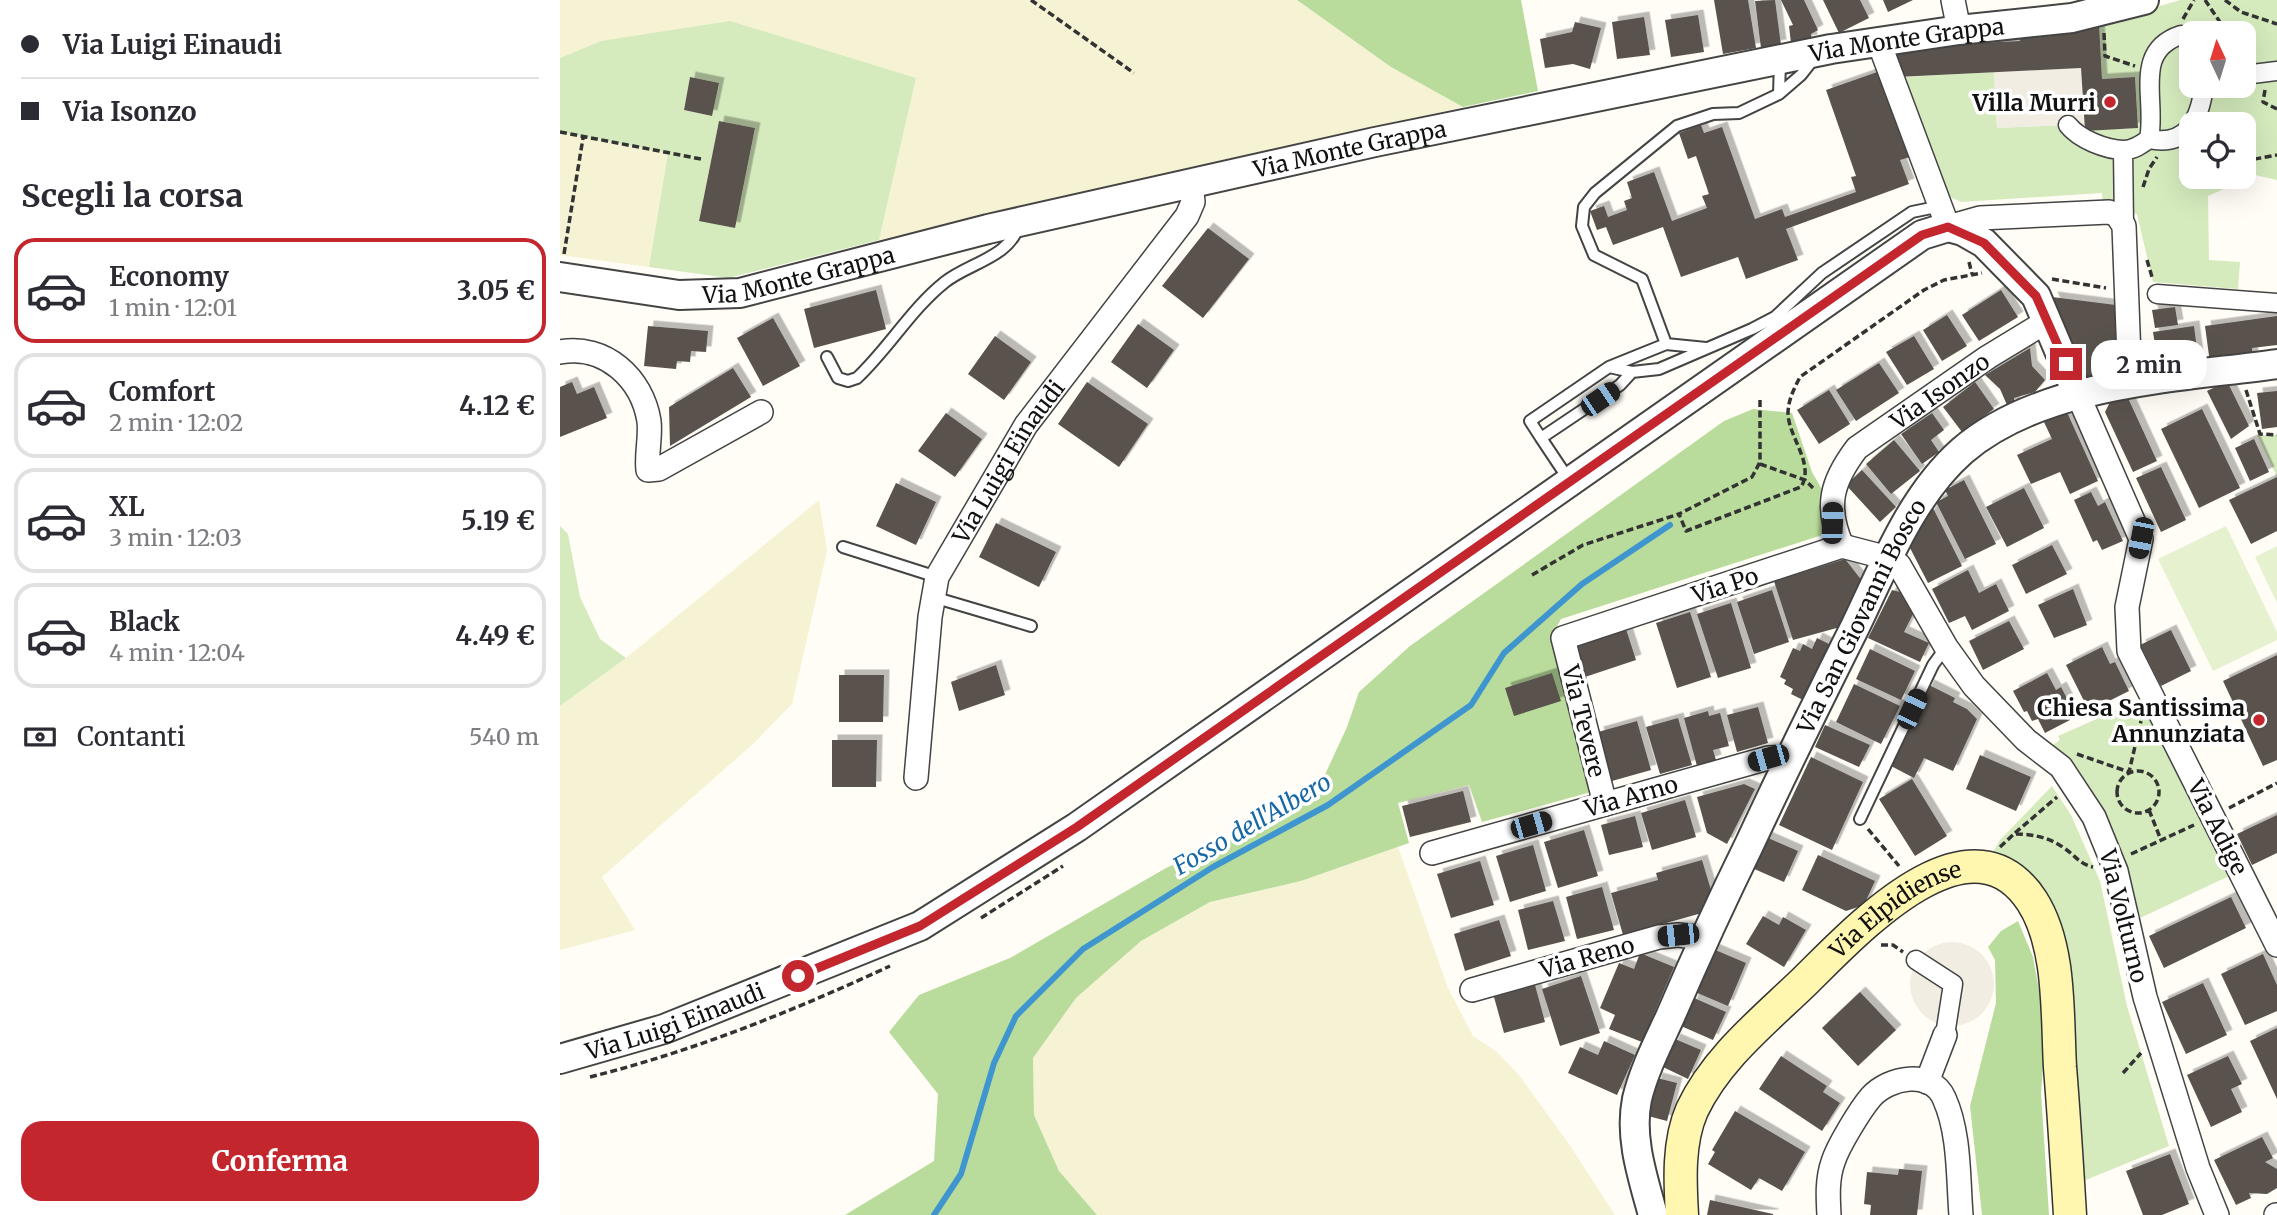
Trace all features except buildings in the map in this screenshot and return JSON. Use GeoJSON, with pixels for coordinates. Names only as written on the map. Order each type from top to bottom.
{"type":"FeatureCollection","features":[{"type":"Feature","properties":{"kind":"main road","name":"Via Elpidiense"},"geometry":{"type":"LineString","coordinates":[[1682,1215],[1681,1161],[1691,1113],[1712,1077],[1730,1054],[1885,906],[1930,878],[1954,870],[1977,867],[1998,870],[2019,885],[2031,900],[2044,928],[2056,999],[2070,1215]]}},
{"type":"Feature","properties":{"kind":"street"},"geometry":{"type":"LineString","coordinates":[[1953,0],[1959,30]]}},
{"type":"Feature","properties":{"kind":"street","name":"Via Monte Grappa"},"geometry":{"type":"LineString","coordinates":[[561,272],[679,295],[740,293],[1020,222],[1191,183],[1818,51],[1878,40],[2072,18],[2138,1]]}},
{"type":"Feature","properties":{"kind":"street"},"geometry":{"type":"LineString","coordinates":[[2149,139],[2149,71],[2156,52],[2166,40],[2179,36]]}},
{"type":"Feature","properties":{"kind":"street"},"geometry":{"type":"LineString","coordinates":[[1878,40],[1945,216],[1984,243],[2036,296],[2078,395]]}},
{"type":"Feature","properties":{"kind":"street"},"geometry":{"type":"LineString","coordinates":[[2068,125],[2081,136],[2123,150],[2137,147],[2149,139],[2168,143],[2179,138],[2193,121],[2203,98]]}},
{"type":"Feature","properties":{"kind":"street"},"geometry":{"type":"LineString","coordinates":[[2123,150],[2130,384]]}},
{"type":"Feature","properties":{"kind":"street","name":"Via Luigi Einaudi"},"geometry":{"type":"LineString","coordinates":[[916,778],[935,587],[1026,425],[1187,216],[1193,202],[1191,183]]}},
{"type":"Feature","properties":{"kind":"street"},"geometry":{"type":"LineString","coordinates":[[1945,216],[1980,218],[2109,212],[2117,215],[2124,226]]}},
{"type":"Feature","properties":{"kind":"street","name":"Via Luigi Einaudi"},"geometry":{"type":"LineString","coordinates":[[560,1059],[664,1029],[920,926],[1077,827],[1922,235],[1945,216]]}},
{"type":"Feature","properties":{"kind":"street"},"geometry":{"type":"LineString","coordinates":[[2157,294],[2277,303]]}},
{"type":"Feature","properties":{"kind":"street","name":"Via Isonzo"},"geometry":{"type":"LineString","coordinates":[[1842,546],[1832,523],[1833,491],[1842,469],[1857,448],[1988,357],[2049,323]]}},
{"type":"Feature","properties":{"kind":"street"},"geometry":{"type":"LineString","coordinates":[[560,352],[570,350],[601,355],[622,369],[639,388],[649,420],[648,470],[659,469],[761,412]]}},
{"type":"Feature","properties":{"kind":"street","name":"Via San Giovanni Bosco"},"geometry":{"type":"LineString","coordinates":[[1653,1215],[1636,1148],[1636,1102],[1641,1083],[1704,938],[1888,558],[1933,484],[1961,452],[2010,421],[2078,395],[2130,384],[2277,364]]}},
{"type":"Feature","properties":{"kind":"street","name":"Via Adige"},"geometry":{"type":"LineString","coordinates":[[2078,395],[2141,538],[2127,607],[2129,651],[2277,945]]}},
{"type":"Feature","properties":{"kind":"street"},"geometry":{"type":"LineString","coordinates":[[1842,546],[1888,558]]}},
{"type":"Feature","properties":{"kind":"street","name":"Via Po"},"geometry":{"type":"LineString","coordinates":[[1563,638],[1842,546]]}},
{"type":"Feature","properties":{"kind":"street","name":"Via Volturno"},"geometry":{"type":"LineString","coordinates":[[1888,558],[1907,574],[1946,647],[1993,707],[2026,740],[2061,767],[2094,817],[2116,871],[2145,997],[2198,1168],[2217,1215]]}},
{"type":"Feature","properties":{"kind":"street","name":"Via Tevere"},"geometry":{"type":"LineString","coordinates":[[1563,638],[1605,804]]}},
{"type":"Feature","properties":{"kind":"street","name":"Via Arno"},"geometry":{"type":"LineString","coordinates":[[1432,853],[1768,758],[1791,757]]}},
{"type":"Feature","properties":{"kind":"street","name":"Via Reno"},"geometry":{"type":"LineString","coordinates":[[1472,990],[1659,937],[1678,935],[1704,938]]}},
{"type":"Feature","properties":{"kind":"street"},"geometry":{"type":"LineString","coordinates":[[1916,960],[1953,984],[1945,1035],[1927,1082]]}},
{"type":"Feature","properties":{"kind":"street"},"geometry":{"type":"LineString","coordinates":[[1829,1215],[1828,1177],[1833,1159],[1871,1097],[1892,1083],[1914,1079],[1927,1082],[1944,1099],[1950,1121],[1961,1215]]}},
{"type":"Feature","properties":{"kind":"lane"},"geometry":{"type":"LineString","coordinates":[[1666,344],[1642,279],[1594,255],[1582,226],[1584,207],[1595,192],[1677,126],[1713,114],[1739,113],[1779,94],[1808,69],[1818,51]]}},
{"type":"Feature","properties":{"kind":"lane"},"geometry":{"type":"LineString","coordinates":[[1779,94],[1780,59]]}},
{"type":"Feature","properties":{"kind":"lane"},"geometry":{"type":"LineString","coordinates":[[1609,367],[1632,372],[1659,369],[1709,349],[1775,317],[1822,273],[1912,212],[1945,216]]}},
{"type":"Feature","properties":{"kind":"lane"},"geometry":{"type":"LineString","coordinates":[[827,357],[838,378],[848,381],[857,378],[919,305],[947,281],[1006,247],[1016,236],[1020,222]]}},
{"type":"Feature","properties":{"kind":"lane"},"geometry":{"type":"LineString","coordinates":[[1570,482],[1530,421],[1609,367],[1666,344],[1709,349]]}},
{"type":"Feature","properties":{"kind":"lane"},"geometry":{"type":"LineString","coordinates":[[1541,438],[1620,386],[1632,372]]}},
{"type":"Feature","properties":{"kind":"lane"},"geometry":{"type":"LineString","coordinates":[[843,547],[1031,626]]}},
{"type":"Feature","properties":{"kind":"lane"},"geometry":{"type":"LineString","coordinates":[[1860,819],[1933,665],[1946,647]]}},
{"type":"Feature","properties":{"kind":"path"},"geometry":{"type":"LineString","coordinates":[[1031,0],[1134,74]]}},
{"type":"Feature","properties":{"kind":"path"},"geometry":{"type":"LineString","coordinates":[[2184,16],[2193,0]]}},
{"type":"Feature","properties":{"kind":"path"},"geometry":{"type":"LineString","coordinates":[[2205,0],[2219,21]]}},
{"type":"Feature","properties":{"kind":"path"},"geometry":{"type":"LineString","coordinates":[[2225,0],[2241,12],[2277,24]]}},
{"type":"Feature","properties":{"kind":"path"},"geometry":{"type":"LineString","coordinates":[[2103,22],[2105,56],[2149,71]]}},
{"type":"Feature","properties":{"kind":"path"},"geometry":{"type":"LineString","coordinates":[[2272,71],[2263,102],[2277,110]]}},
{"type":"Feature","properties":{"kind":"path"},"geometry":{"type":"LineString","coordinates":[[560,132],[701,159]]}},
{"type":"Feature","properties":{"kind":"path"},"geometry":{"type":"LineString","coordinates":[[561,272],[583,136]]}},
{"type":"Feature","properties":{"kind":"path"},"geometry":{"type":"LineString","coordinates":[[2142,190],[2148,169],[2168,143]]}},
{"type":"Feature","properties":{"kind":"path"},"geometry":{"type":"LineString","coordinates":[[2256,159],[2277,155]]}},
{"type":"Feature","properties":{"kind":"path"},"geometry":{"type":"LineString","coordinates":[[1679,514],[1686,531],[1793,493],[1805,480],[1806,472],[1788,417],[1792,392],[1800,377],[1924,290],[1944,280],[1972,274],[2013,272]]}},
{"type":"Feature","properties":{"kind":"path"},"geometry":{"type":"LineString","coordinates":[[2051,278],[2109,289],[2109,276]]}},
{"type":"Feature","properties":{"kind":"path"},"geometry":{"type":"LineString","coordinates":[[2242,378],[2260,434],[2277,435]]}},
{"type":"Feature","properties":{"kind":"path"},"geometry":{"type":"LineString","coordinates":[[1532,575],[1583,545],[1679,514],[1752,477],[1759,464],[1760,400]]}},
{"type":"Feature","properties":{"kind":"path"},"geometry":{"type":"LineString","coordinates":[[1759,464],[1805,480],[1832,506]]}},
{"type":"Feature","properties":{"kind":"path"},"geometry":{"type":"LineString","coordinates":[[2066,750],[2129,772],[2149,774],[2158,785],[2157,801],[2149,810],[2132,812],[2118,800],[2118,785],[2129,772],[2148,688]]}},
{"type":"Feature","properties":{"kind":"path"},"geometry":{"type":"LineString","coordinates":[[2123,857],[2277,783]]}},
{"type":"Feature","properties":{"kind":"path"},"geometry":{"type":"LineString","coordinates":[[1996,856],[2014,834],[2059,796]]}},
{"type":"Feature","properties":{"kind":"path"},"geometry":{"type":"LineString","coordinates":[[2149,810],[2161,840]]}},
{"type":"Feature","properties":{"kind":"path"},"geometry":{"type":"LineString","coordinates":[[1860,819],[1900,868]]}},
{"type":"Feature","properties":{"kind":"path"},"geometry":{"type":"LineString","coordinates":[[2014,834],[2046,838],[2065,848],[2083,865],[2095,867]]}},
{"type":"Feature","properties":{"kind":"path"},"geometry":{"type":"LineString","coordinates":[[2123,1073],[2141,1053]]}},
{"type":"Feature","properties":{"kind":"shaded area"},"geometry":{"type":"Polygon","coordinates":[[[560,0],[1297,0],[1391,67],[1463,107],[879,240],[916,78],[601,41],[560,58],[560,0]]]}},
{"type":"Feature","properties":{"kind":"shaded area"},"geometry":{"type":"Polygon","coordinates":[[[2081,68],[2084,124],[1997,128],[1994,72],[2081,68]]]}},
{"type":"Feature","properties":{"kind":"shaded area"},"geometry":{"type":"Polygon","coordinates":[[[560,132],[668,153],[649,267],[560,255],[560,132]]]}},
{"type":"Feature","properties":{"kind":"shaded area"},"geometry":{"type":"Polygon","coordinates":[[[819,500],[827,551],[792,704],[752,745],[602,877],[635,930],[560,950],[560,706],[626,658],[819,500]]]}},
{"type":"Feature","properties":{"kind":"shaded area"},"geometry":{"type":"Polygon","coordinates":[[[1398,847],[1448,988],[1473,1036],[1497,1052],[1519,1075],[1569,1144],[1615,1215],[1097,1215],[1059,1171],[1034,1115],[1033,1058],[1076,998],[1141,941],[1210,902],[1301,881],[1398,847]]]}},
{"type":"Feature","properties":{"kind":"shaded area"},"geometry":{"type":"Polygon","coordinates":[[[1952,942],[1968,945],[1982,954],[1991,968],[1994,984],[1991,1000],[1982,1014],[1968,1023],[1952,1026],[1936,1023],[1922,1014],[1913,1000],[1910,984],[1913,968],[1922,954],[1936,945],[1952,942]]]}},
{"type":"Feature","properties":{"kind":"green space"},"geometry":{"type":"Polygon","coordinates":[[[1297,0],[1521,0],[1538,91],[1463,107],[1391,67],[1297,0]]]}},
{"type":"Feature","properties":{"kind":"green space","name":"Villa Murri"},"geometry":{"type":"Polygon","coordinates":[[[2180,0],[2277,0],[2277,180],[2256,175],[2256,112],[2179,112],[2179,189],[2224,189],[2208,196],[2209,260],[2240,262],[2238,289],[2153,282],[2137,214],[2103,208],[2102,193],[1961,202],[1950,197],[1905,77],[1994,72],[1997,128],[2084,124],[2085,130],[2138,128],[2135,77],[2102,79],[2099,24],[2180,0]]]}},
{"type":"Feature","properties":{"kind":"green space"},"geometry":{"type":"Polygon","coordinates":[[[730,21],[916,78],[879,240],[728,278],[649,267],[668,153],[560,132],[560,58],[601,41],[730,21]],[[690,78],[684,110],[712,116],[690,78]],[[719,121],[699,220],[734,228],[755,128],[719,121]]]}},
{"type":"Feature","properties":{"kind":"green space"},"geometry":{"type":"Polygon","coordinates":[[[1753,409],[1792,413],[1812,472],[1844,528],[1561,619],[1553,634],[1591,792],[1482,822],[1469,785],[1398,803],[1409,843],[1301,881],[1210,902],[1141,941],[1076,998],[1033,1058],[1034,1115],[1059,1171],[1097,1215],[845,1215],[934,1161],[938,1094],[889,1032],[919,995],[1010,958],[1166,868],[1245,833],[1316,794],[1347,727],[1359,692],[1410,646],[1724,421],[1753,409]]]}},
{"type":"Feature","properties":{"kind":"green space"},"geometry":{"type":"Polygon","coordinates":[[[2257,435],[2277,435],[2277,477],[2257,435]]]}},
{"type":"Feature","properties":{"kind":"green space"},"geometry":{"type":"Polygon","coordinates":[[[560,526],[568,534],[580,597],[600,639],[626,658],[560,706],[560,526]]]}},
{"type":"Feature","properties":{"kind":"green space"},"geometry":{"type":"Polygon","coordinates":[[[2226,526],[2277,632],[2277,640],[2213,671],[2158,559],[2226,526]]]}},
{"type":"Feature","properties":{"kind":"green space"},"geometry":{"type":"Polygon","coordinates":[[[2277,546],[2277,603],[2255,557],[2277,546]]]}},
{"type":"Feature","properties":{"kind":"green space"},"geometry":{"type":"Polygon","coordinates":[[[2142,699],[2229,876],[2138,919],[2080,778],[2053,745],[2060,740],[2058,736],[2142,699]]]}},
{"type":"Feature","properties":{"kind":"green space"},"geometry":{"type":"Polygon","coordinates":[[[2052,786],[2071,815],[2100,881],[2127,1006],[2169,1146],[2081,1182],[2046,896],[2021,867],[1991,855],[2000,840],[2052,786]]]}},
{"type":"Feature","properties":{"kind":"green space"},"geometry":{"type":"Polygon","coordinates":[[[2018,921],[2033,957],[2046,1029],[2041,1093],[2049,1215],[1982,1215],[1970,1106],[1996,1003],[1995,960],[1988,947],[2001,931],[2018,921]]]}},
{"type":"Feature","properties":{"kind":"waterway","name":"Fosso dell'Albero"},"geometry":{"type":"LineString","coordinates":[[934,1215],[961,1174],[994,1063],[1016,1016],[1083,949],[1213,867],[1328,805],[1471,705],[1504,653],[1582,584],[1670,525]]}},
{"type":"Feature","properties":{"kind":"place","name":"Villa Murri"},"geometry":{"type":"Point","coordinates":[2110,102]}},
{"type":"Feature","properties":{"kind":"place","name":"Chiesa Santissima Annunziata"},"geometry":{"type":"Point","coordinates":[2259,720]}},
{"type":"Feature","properties":{"kind":"route"},"geometry":{"type":"LineString","coordinates":[[798,976],[920,926],[1077,827],[1922,235],[1948,227],[1963,231],[1984,243],[2041,302],[2066,364]]}}]}
